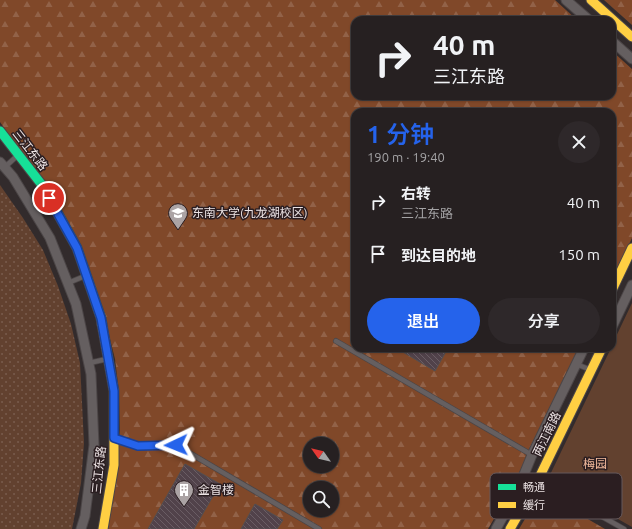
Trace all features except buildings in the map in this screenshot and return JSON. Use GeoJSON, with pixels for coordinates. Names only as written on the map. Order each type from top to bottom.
{"type":"FeatureCollection","features":[{"type":"Feature","properties":{"kind":"street"},"geometry":{"type":"LineString","coordinates":[[566,0],[584,16]]}},
{"type":"Feature","properties":{"kind":"street"},"geometry":{"type":"LineString","coordinates":[[591,0],[609,16]]}},
{"type":"Feature","properties":{"kind":"street"},"geometry":{"type":"LineString","coordinates":[[616,23],[632,37]]}},
{"type":"Feature","properties":{"kind":"street"},"geometry":{"type":"LineString","coordinates":[[616,45],[632,59]]}},
{"type":"Feature","properties":{"kind":"street","name":"三江东路"},"geometry":{"type":"LineString","coordinates":[[0,131],[42,185],[77,248],[101,318],[114,391],[114,465],[103,529]]}},
{"type":"Feature","properties":{"kind":"street","name":"三江东路"},"geometry":{"type":"LineString","coordinates":[[2,165],[13,177],[50,238],[76,304],[89,363],[91,374],[94,445],[85,516],[81,529]]}},
{"type":"Feature","properties":{"kind":"street"},"geometry":{"type":"LineString","coordinates":[[616,282],[632,248]]}},
{"type":"Feature","properties":{"kind":"street"},"geometry":{"type":"LineString","coordinates":[[616,319],[632,285]]}},
{"type":"Feature","properties":{"kind":"street"},"geometry":{"type":"LineString","coordinates":[[524,473],[582,352]]}},
{"type":"Feature","properties":{"kind":"street","name":"两江南路"},"geometry":{"type":"LineString","coordinates":[[541,473],[600,352]]}},
{"type":"Feature","properties":{"kind":"street"},"geometry":{"type":"LineString","coordinates":[[496,529],[502,519]]}},
{"type":"Feature","properties":{"kind":"street","name":"两江南路"},"geometry":{"type":"LineString","coordinates":[[510,529],[516,519]]}},
{"type":"Feature","properties":{"kind":"lane"},"geometry":{"type":"LineString","coordinates":[[2,165],[19,155]]}},
{"type":"Feature","properties":{"kind":"lane"},"geometry":{"type":"LineString","coordinates":[[68,283],[86,275]]}},
{"type":"Feature","properties":{"kind":"lane"},"geometry":{"type":"LineString","coordinates":[[336,340],[351,349]]}},
{"type":"Feature","properties":{"kind":"lane"},"geometry":{"type":"LineString","coordinates":[[356,352],[532,455]]}},
{"type":"Feature","properties":{"kind":"lane"},"geometry":{"type":"LineString","coordinates":[[89,363],[108,358]]}},
{"type":"Feature","properties":{"kind":"lane"},"geometry":{"type":"LineString","coordinates":[[576,364],[591,370]]}},
{"type":"Feature","properties":{"kind":"lane"},"geometry":{"type":"LineString","coordinates":[[114,438],[138,446],[176,445],[320,529]]}},
{"type":"Feature","properties":{"kind":"lane"},"geometry":{"type":"LineString","coordinates":[[606,519],[624,529]]}},
{"type":"Feature","properties":{"kind":"green space","name":"东南大学(九龙湖校区)"},"geometry":{"type":"Polygon","coordinates":[[[0,0],[555,0],[573,16],[351,16],[351,100],[616,100],[616,55],[632,69],[632,238],[616,272],[616,108],[351,108],[351,352],[577,352],[519,473],[490,473],[490,519],[494,519],[488,529],[108,529],[120,430],[119,392],[115,359],[105,319],[87,267],[0,122],[0,0]]]}},
{"type":"Feature","properties":{"kind":"green space"},"geometry":{"type":"Polygon","coordinates":[[[604,0],[632,0],[632,25],[604,0]]]}},
{"type":"Feature","properties":{"kind":"green space"},"geometry":{"type":"Polygon","coordinates":[[[0,185],[43,250],[58,286],[71,324],[80,363],[84,443],[81,483],[72,529],[0,529],[0,185]]]}},
{"type":"Feature","properties":{"kind":"green space","name":"梅园"},"geometry":{"type":"Polygon","coordinates":[[[632,303],[632,527],[618,519],[622,519],[622,473],[551,473],[609,352],[616,352],[616,337],[632,303]]]}},
{"type":"Feature","properties":{"kind":"green space"},"geometry":{"type":"Polygon","coordinates":[[[525,519],[588,519],[605,529],[519,529],[525,519]]]}},
{"type":"Feature","properties":{"kind":"traffic: fast"},"geometry":{"type":"LineString","coordinates":[[0,131],[42,185],[77,248],[102,324]]}},
{"type":"Feature","properties":{"kind":"traffic: slow"},"geometry":{"type":"LineString","coordinates":[[591,0],[609,16]]}},
{"type":"Feature","properties":{"kind":"traffic: slow"},"geometry":{"type":"LineString","coordinates":[[616,23],[632,37]]}},
{"type":"Feature","properties":{"kind":"traffic: slow"},"geometry":{"type":"LineString","coordinates":[[616,282],[632,248]]}},
{"type":"Feature","properties":{"kind":"traffic: slow"},"geometry":{"type":"LineString","coordinates":[[102,324],[114,391],[114,465],[103,529]]}},
{"type":"Feature","properties":{"kind":"traffic: slow"},"geometry":{"type":"LineString","coordinates":[[541,473],[600,352]]}},
{"type":"Feature","properties":{"kind":"traffic: slow"},"geometry":{"type":"LineString","coordinates":[[510,529],[516,519]]}},
{"type":"Feature","properties":{"kind":"place","name":"东南大学(九龙湖校区)"},"geometry":{"type":"Point","coordinates":[178,230]}},
{"type":"Feature","properties":{"kind":"place","name":"金智楼"},"geometry":{"type":"Point","coordinates":[184,507]}},
{"type":"Feature","properties":{"kind":"route"},"geometry":{"type":"LineString","coordinates":[[49,198],[77,248],[101,318],[114,391],[114,438],[138,446],[176,445]]}}]}
